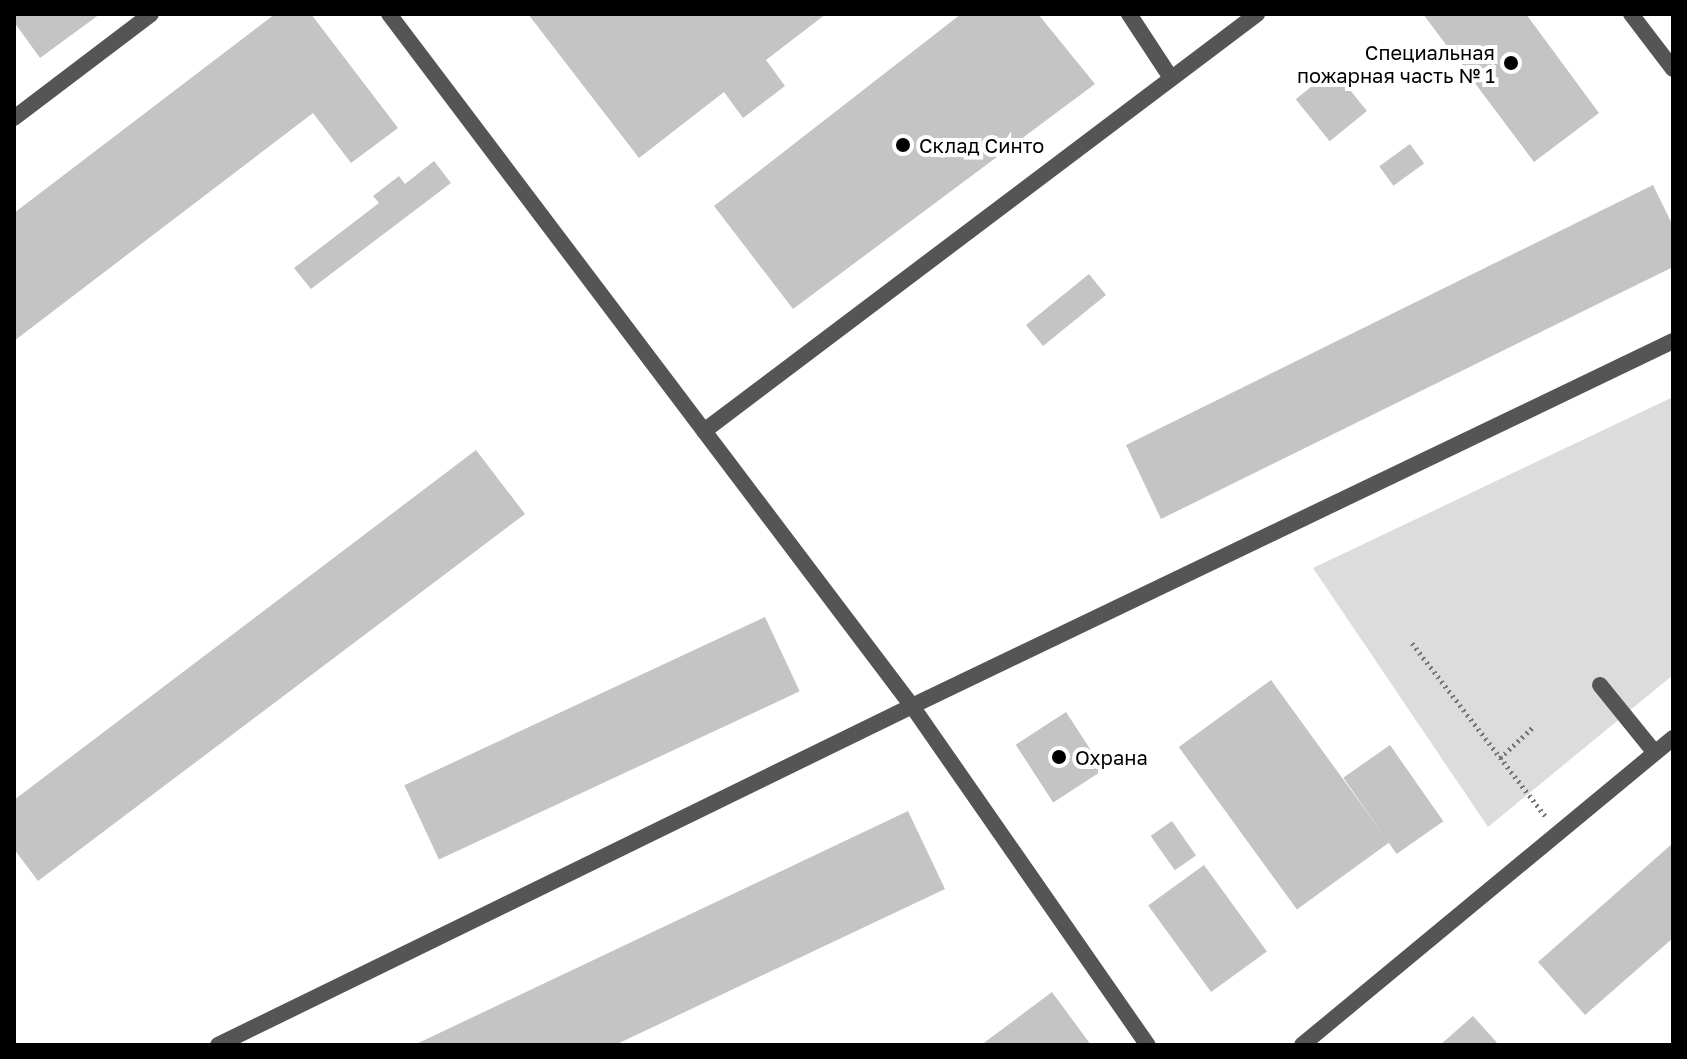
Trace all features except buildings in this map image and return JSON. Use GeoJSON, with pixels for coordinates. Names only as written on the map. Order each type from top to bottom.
{"type":"FeatureCollection","features":[{"type":"Feature","properties":{"kind":"lane"},"geometry":{"type":"LineString","coordinates":[[14,118],[151,14]]}},
{"type":"Feature","properties":{"kind":"lane"},"geometry":{"type":"LineString","coordinates":[[389,14],[912,706],[1148,1045]]}},
{"type":"Feature","properties":{"kind":"lane"},"geometry":{"type":"LineString","coordinates":[[1129,14],[1171,78]]}},
{"type":"Feature","properties":{"kind":"lane"},"geometry":{"type":"LineString","coordinates":[[704,431],[1257,14]]}},
{"type":"Feature","properties":{"kind":"lane"},"geometry":{"type":"LineString","coordinates":[[1631,14],[1673,69]]}},
{"type":"Feature","properties":{"kind":"lane"},"geometry":{"type":"LineString","coordinates":[[218,1045],[912,706],[1673,341]]}},
{"type":"Feature","properties":{"kind":"lane"},"geometry":{"type":"LineString","coordinates":[[1600,685],[1655,753]]}},
{"type":"Feature","properties":{"kind":"lane"},"geometry":{"type":"LineString","coordinates":[[1302,1045],[1673,738]]}},
{"type":"Feature","properties":{"kind":"path"},"geometry":{"type":"LineString","coordinates":[[1412,643],[1558,833]]}},
{"type":"Feature","properties":{"kind":"path"},"geometry":{"type":"LineString","coordinates":[[1500,758],[1533,727]]}},
{"type":"Feature","properties":{"kind":"shaded area"},"geometry":{"type":"Polygon","coordinates":[[[1673,397],[1673,675],[1488,827],[1313,568],[1673,397]]]}},
{"type":"Feature","properties":{"kind":"place","name":"Специальная пожарная часть № 1"},"geometry":{"type":"Point","coordinates":[1511,63]}},
{"type":"Feature","properties":{"kind":"place","name":"Склад Синто"},"geometry":{"type":"Point","coordinates":[903,145]}},
{"type":"Feature","properties":{"kind":"place","name":"Охрана"},"geometry":{"type":"Point","coordinates":[1059,757]}}]}
